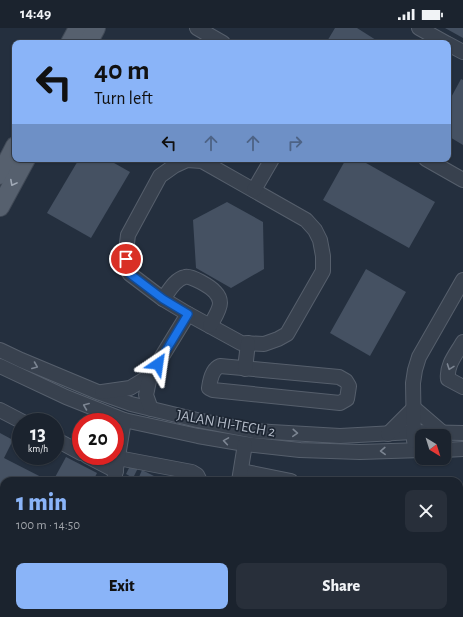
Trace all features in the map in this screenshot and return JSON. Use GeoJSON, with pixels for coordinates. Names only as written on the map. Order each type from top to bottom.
{"type":"FeatureCollection","features":[{"type":"Feature","properties":{"kind":"main road"},"geometry":{"type":"LineString","coordinates":[[72,40],[78,28]]}},
{"type":"Feature","properties":{"kind":"main road"},"geometry":{"type":"LineString","coordinates":[[90,40],[96,28]]}},
{"type":"Feature","properties":{"kind":"main road"},"geometry":{"type":"LineString","coordinates":[[0,175],[12,152]]}},
{"type":"Feature","properties":{"kind":"main road"},"geometry":{"type":"LineString","coordinates":[[0,207],[24,162]]}},
{"type":"Feature","properties":{"kind":"street"},"geometry":{"type":"LineString","coordinates":[[197,28],[218,40]]}},
{"type":"Feature","properties":{"kind":"street"},"geometry":{"type":"LineString","coordinates":[[419,28],[440,40]]}},
{"type":"Feature","properties":{"kind":"street"},"geometry":{"type":"LineString","coordinates":[[451,46],[463,52]]}},
{"type":"Feature","properties":{"kind":"street"},"geometry":{"type":"LineString","coordinates":[[183,162],[160,176],[128,235],[126,268],[130,274],[163,299],[242,343],[264,344],[278,339],[287,334],[323,271],[323,256],[320,240],[315,230],[306,220],[204,162]]}},
{"type":"Feature","properties":{"kind":"street"},"geometry":{"type":"LineString","coordinates":[[254,190],[270,162]]}},
{"type":"Feature","properties":{"kind":"street"},"geometry":{"type":"LineString","coordinates":[[431,162],[463,180]]}},
{"type":"Feature","properties":{"kind":"street"},"geometry":{"type":"LineString","coordinates":[[163,299],[173,284],[185,277],[190,277],[211,288],[216,292],[220,306],[210,326]]}},
{"type":"Feature","properties":{"kind":"street"},"geometry":{"type":"LineString","coordinates":[[415,438],[413,432],[415,370],[419,357],[463,280]]}},
{"type":"Feature","properties":{"kind":"street"},"geometry":{"type":"LineString","coordinates":[[151,409],[146,395],[150,376],[188,314]]}},
{"type":"Feature","properties":{"kind":"street"},"geometry":{"type":"LineString","coordinates":[[463,342],[448,368],[447,374],[448,379],[463,387]]}},
{"type":"Feature","properties":{"kind":"street"},"geometry":{"type":"LineString","coordinates":[[244,369],[248,343]]}},
{"type":"Feature","properties":{"kind":"street","name":"JALAN HI-TECH 2"},"geometry":{"type":"LineString","coordinates":[[0,350],[21,360],[131,404],[197,420],[254,431],[340,436],[413,432]]}},
{"type":"Feature","properties":{"kind":"street","name":"JALAN HI-TECH 2"},"geometry":{"type":"LineString","coordinates":[[0,366],[66,398],[106,413]]}},
{"type":"Feature","properties":{"kind":"street"},"geometry":{"type":"LineString","coordinates":[[220,366],[244,369],[339,377],[346,381],[349,386],[347,399],[340,403],[213,390],[209,388],[210,382],[217,367],[220,366]]}},
{"type":"Feature","properties":{"kind":"street"},"geometry":{"type":"LineString","coordinates":[[100,392],[130,388],[150,376]]}},
{"type":"Feature","properties":{"kind":"street"},"geometry":{"type":"LineString","coordinates":[[414,408],[439,429]]}},
{"type":"Feature","properties":{"kind":"street"},"geometry":{"type":"LineString","coordinates":[[388,434],[414,408]]}},
{"type":"Feature","properties":{"kind":"street"},"geometry":{"type":"LineString","coordinates":[[0,410],[12,416]]}},
{"type":"Feature","properties":{"kind":"street","name":"JALAN HI-TECH 2"},"geometry":{"type":"LineString","coordinates":[[124,420],[198,436],[245,444],[307,450],[360,452],[415,450]]}},
{"type":"Feature","properties":{"kind":"street","name":"JALAN HI-TECH 2"},"geometry":{"type":"LineString","coordinates":[[451,433],[463,433]]}},
{"type":"Feature","properties":{"kind":"street"},"geometry":{"type":"LineString","coordinates":[[245,444],[240,476],[250,477]]}},
{"type":"Feature","properties":{"kind":"street"},"geometry":{"type":"LineString","coordinates":[[451,450],[463,449]]}},
{"type":"Feature","properties":{"kind":"street"},"geometry":{"type":"LineString","coordinates":[[106,465],[116,470],[192,472],[198,477]]}},
{"type":"Feature","properties":{"kind":"building"},"geometry":{"type":"Polygon","coordinates":[[[335,28],[357,28],[376,40],[328,40],[335,28]]]}},
{"type":"Feature","properties":{"kind":"building"},"geometry":{"type":"Polygon","coordinates":[[[445,28],[463,28],[463,38],[445,28]]]}},
{"type":"Feature","properties":{"kind":"building"},"geometry":{"type":"Polygon","coordinates":[[[461,79],[463,80],[463,145],[451,138],[451,97],[461,79]]]}},
{"type":"Feature","properties":{"kind":"building"},"geometry":{"type":"Polygon","coordinates":[[[77,162],[112,162],[130,172],[91,238],[47,213],[77,162]]]}},
{"type":"Feature","properties":{"kind":"building"},"geometry":{"type":"Polygon","coordinates":[[[344,162],[364,162],[435,202],[409,248],[323,200],[344,162]]]}},
{"type":"Feature","properties":{"kind":"building"},"geometry":{"type":"Polygon","coordinates":[[[227,202],[263,222],[264,269],[231,288],[196,268],[193,220],[227,202]]]}},
{"type":"Feature","properties":{"kind":"building"},"geometry":{"type":"Polygon","coordinates":[[[366,269],[406,292],[370,356],[330,333],[366,269]]]}},
{"type":"Feature","properties":{"kind":"building"},"geometry":{"type":"Polygon","coordinates":[[[0,433],[12,439],[4,458],[12,462],[12,465],[18,465],[41,477],[0,477],[0,433]]]}},
{"type":"Feature","properties":{"kind":"building"},"geometry":{"type":"Polygon","coordinates":[[[66,457],[72,460],[72,465],[82,465],[97,473],[95,477],[55,477],[62,465],[64,465],[66,457]]]}},
{"type":"Feature","properties":{"kind":"building"},"geometry":{"type":"Polygon","coordinates":[[[131,464],[138,468],[134,477],[126,474],[131,464]]]}},
{"type":"Feature","properties":{"kind":"building"},"geometry":{"type":"Polygon","coordinates":[[[142,470],[156,477],[139,477],[142,470]]]}},
{"type":"Feature","properties":{"kind":"route"},"geometry":{"type":"LineString","coordinates":[[126,259],[126,268],[130,274],[163,299],[188,314],[158,364]]}}]}
